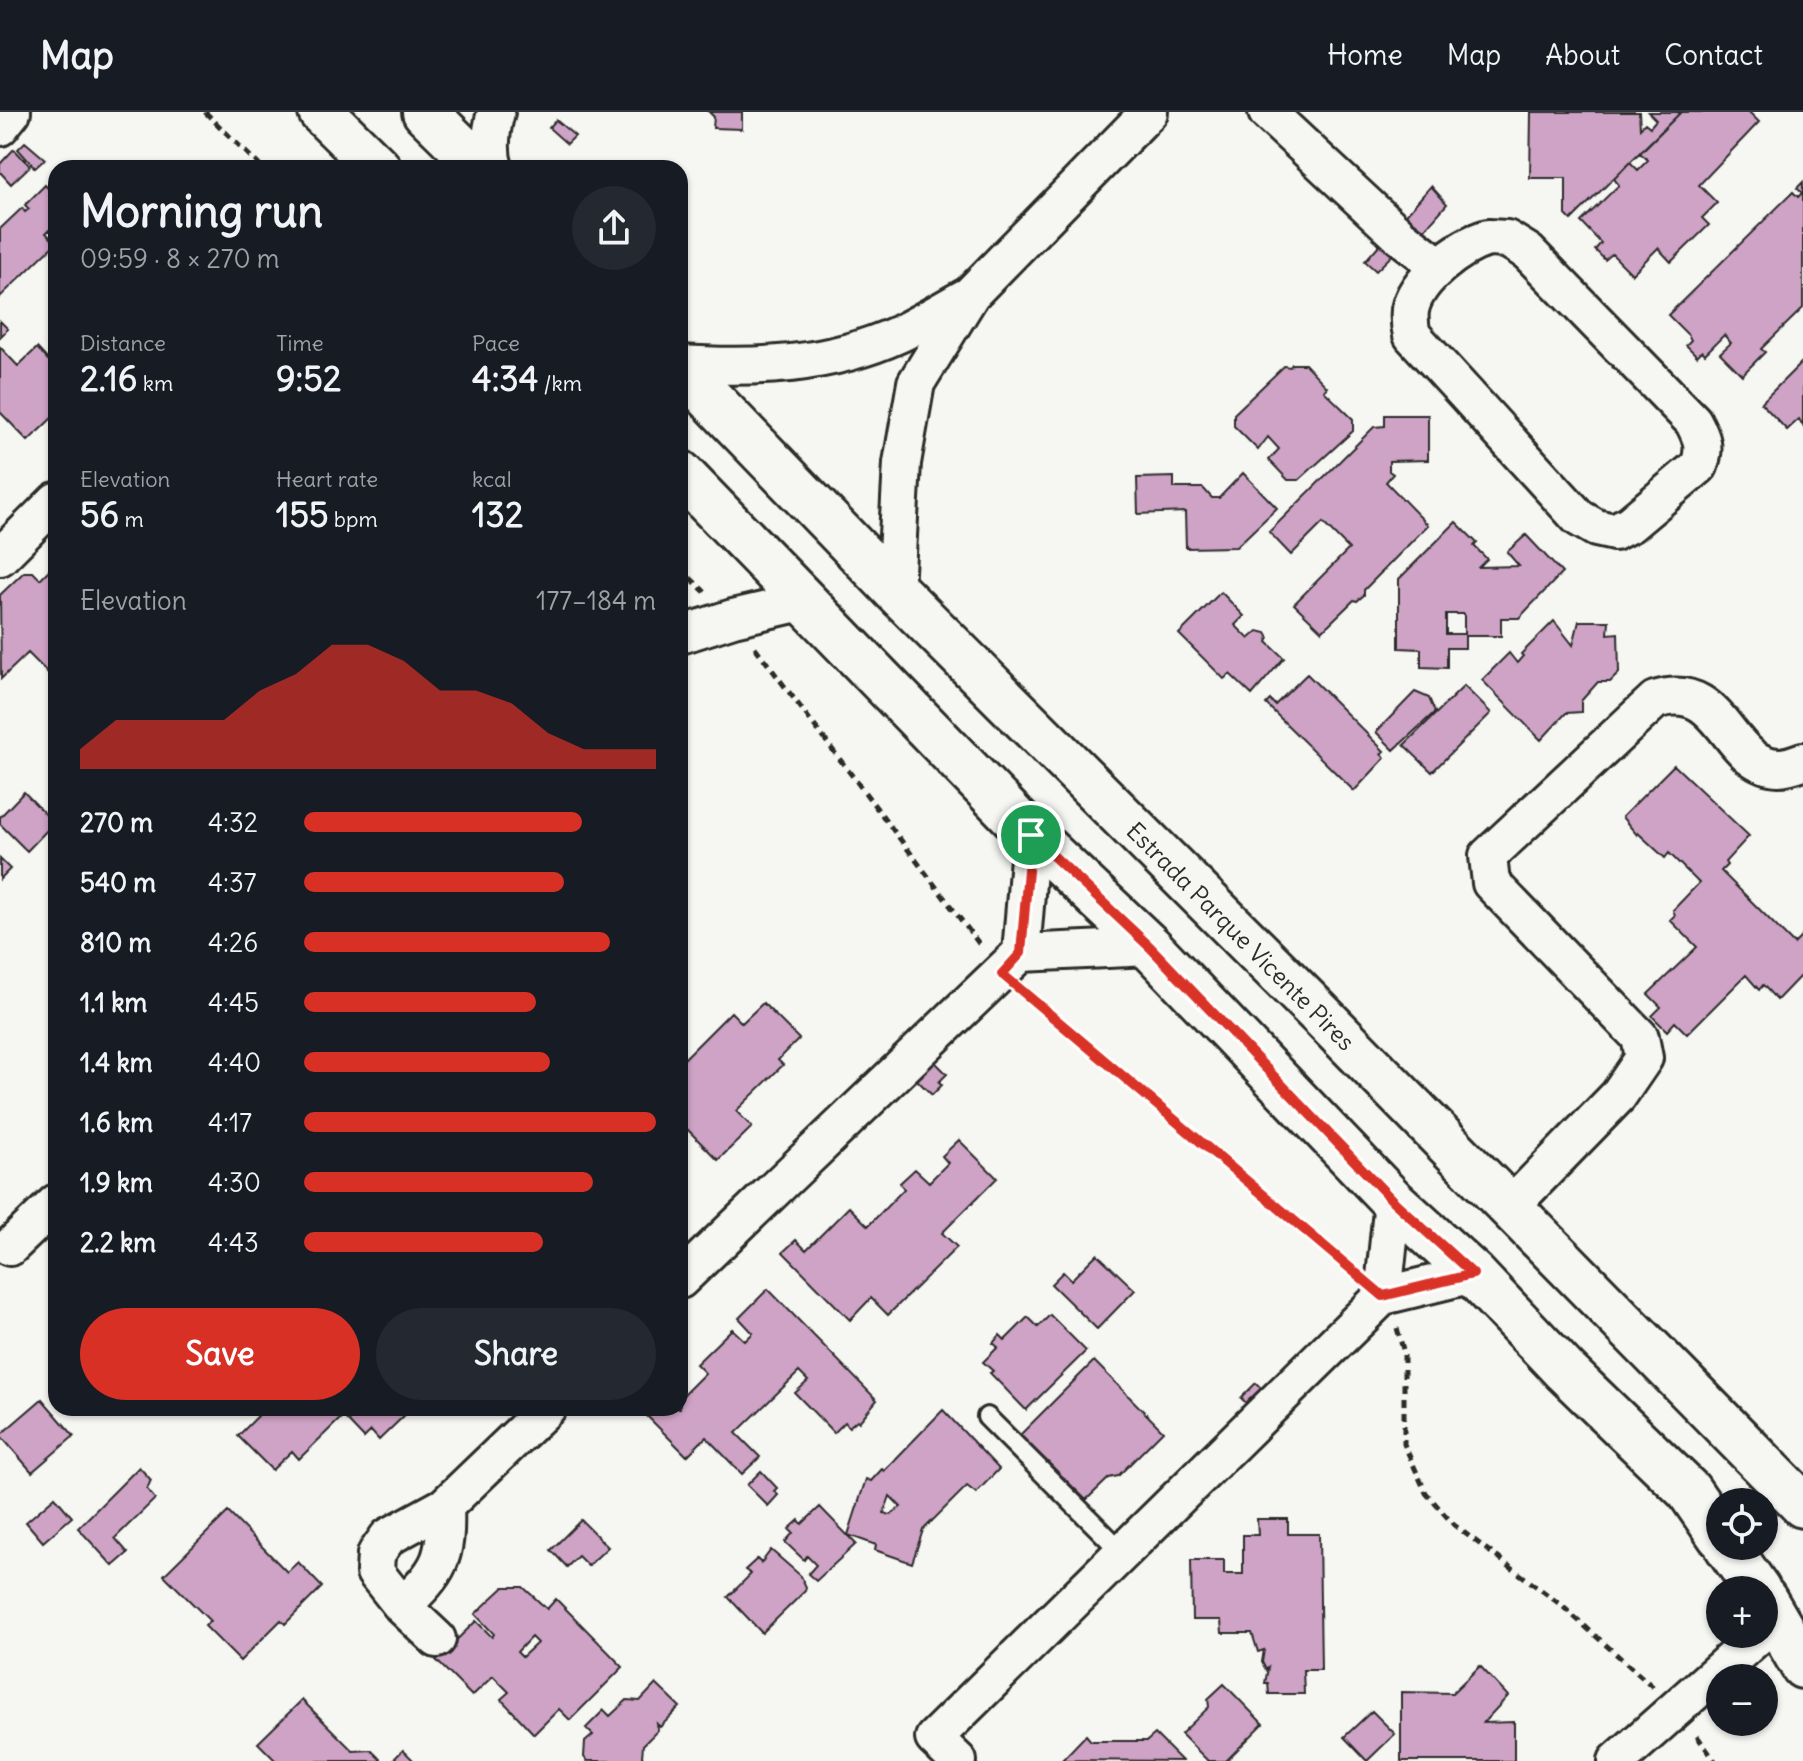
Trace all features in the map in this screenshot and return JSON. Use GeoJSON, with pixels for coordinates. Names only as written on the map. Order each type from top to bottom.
{"type":"FeatureCollection","features":[{"type":"Feature","properties":{"kind":"main road"},"geometry":{"type":"LineString","coordinates":[[321,112],[359,159]]}},
{"type":"Feature","properties":{"kind":"main road"},"geometry":{"type":"LineString","coordinates":[[425,112],[474,160]]}},
{"type":"Feature","properties":{"kind":"main road","name":"Estrada Parque Vicente Pires"},"geometry":{"type":"LineString","coordinates":[[688,374],[895,590],[1803,1505]]}},
{"type":"Feature","properties":{"kind":"main road"},"geometry":{"type":"LineString","coordinates":[[688,481],[1031,835],[1150,947],[1393,1201],[1473,1274],[1565,1371],[1689,1491],[1706,1516]]}},
{"type":"Feature","properties":{"kind":"main road"},"geometry":{"type":"LineString","coordinates":[[1778,1632],[1803,1666]]}},
{"type":"Feature","properties":{"kind":"street"},"geometry":{"type":"LineString","coordinates":[[0,127],[12,112]]}},
{"type":"Feature","properties":{"kind":"street"},"geometry":{"type":"LineString","coordinates":[[492,160],[492,127],[496,112]]}},
{"type":"Feature","properties":{"kind":"street"},"geometry":{"type":"LineString","coordinates":[[895,590],[902,463],[916,383],[971,294],[1149,112]]}},
{"type":"Feature","properties":{"kind":"street"},"geometry":{"type":"LineString","coordinates":[[1267,112],[1400,236],[1439,266]]}},
{"type":"Feature","properties":{"kind":"street"},"geometry":{"type":"LineString","coordinates":[[1488,238],[1507,239],[1528,252],[1693,421],[1704,442],[1699,466],[1630,524],[1614,532],[1596,528],[1579,518],[1412,335],[1409,322],[1413,300],[1439,266],[1474,242],[1488,238]]}},
{"type":"Feature","properties":{"kind":"street"},"geometry":{"type":"LineString","coordinates":[[688,366],[798,363],[844,354],[899,334],[971,294]]}},
{"type":"Feature","properties":{"kind":"street"},"geometry":{"type":"LineString","coordinates":[[0,557],[48,509]]}},
{"type":"Feature","properties":{"kind":"street"},"geometry":{"type":"LineString","coordinates":[[688,632],[806,601]]}},
{"type":"Feature","properties":{"kind":"street"},"geometry":{"type":"LineString","coordinates":[[1510,1207],[1618,1096],[1644,1058],[1640,1037],[1491,883],[1488,856],[1655,700],[1678,695],[1699,700],[1753,757],[1771,766],[1782,767],[1803,761]]}},
{"type":"Feature","properties":{"kind":"street"},"geometry":{"type":"LineString","coordinates":[[1012,964],[1031,835]]}},
{"type":"Feature","properties":{"kind":"street"},"geometry":{"type":"LineString","coordinates":[[688,1272],[1012,964],[1150,947]]}},
{"type":"Feature","properties":{"kind":"street"},"geometry":{"type":"LineString","coordinates":[[1383,1296],[1393,1201]]}},
{"type":"Feature","properties":{"kind":"street"},"geometry":{"type":"LineString","coordinates":[[10,1247],[48,1211]]}},
{"type":"Feature","properties":{"kind":"street"},"geometry":{"type":"LineString","coordinates":[[958,1761],[934,1738],[1383,1296],[1473,1274]]}},
{"type":"Feature","properties":{"kind":"street"},"geometry":{"type":"LineString","coordinates":[[437,1639],[402,1606],[375,1572],[376,1554],[388,1537],[445,1506],[539,1416]]}},
{"type":"Feature","properties":{"kind":"street"},"geometry":{"type":"LineString","coordinates":[[402,1606],[426,1584],[440,1563],[446,1540],[445,1506]]}},
{"type":"Feature","properties":{"kind":"street"},"geometry":{"type":"LineString","coordinates":[[1617,1761],[1676,1707],[1732,1648]]}},
{"type":"Feature","properties":{"kind":"lane"},"geometry":{"type":"LineString","coordinates":[[987,1417],[1123,1553]]}},
{"type":"Feature","properties":{"kind":"path"},"geometry":{"type":"LineString","coordinates":[[205,112],[254,160]]}},
{"type":"Feature","properties":{"kind":"path"},"geometry":{"type":"LineString","coordinates":[[688,576],[733,618],[1012,964],[1383,1296],[1395,1321],[1404,1353],[1404,1444],[1426,1493],[1454,1525],[1560,1604],[1676,1707],[1715,1761]]}},
{"type":"Feature","properties":{"kind":"building"},"geometry":{"type":"Polygon","coordinates":[[[709,112],[742,112],[742,129],[713,128],[714,117],[709,112]]]}},
{"type":"Feature","properties":{"kind":"building"},"geometry":{"type":"Polygon","coordinates":[[[1531,112],[1639,112],[1640,128],[1645,123],[1650,127],[1656,120],[1648,112],[1681,112],[1571,220],[1566,215],[1566,178],[1530,178],[1531,112]]]}},
{"type":"Feature","properties":{"kind":"building"},"geometry":{"type":"Polygon","coordinates":[[[1681,112],[1749,112],[1759,122],[1699,185],[1717,203],[1702,218],[1709,225],[1671,262],[1658,248],[1632,274],[1612,254],[1605,260],[1595,250],[1601,243],[1581,222],[1619,185],[1614,179],[1630,162],[1638,170],[1648,160],[1640,153],[1681,112]]]}},
{"type":"Feature","properties":{"kind":"building"},"geometry":{"type":"Polygon","coordinates":[[[556,120],[575,136],[567,144],[549,128],[556,120]]]}},
{"type":"Feature","properties":{"kind":"building"},"geometry":{"type":"Polygon","coordinates":[[[25,142],[45,159],[35,168],[18,149],[25,142]]]}},
{"type":"Feature","properties":{"kind":"building"},"geometry":{"type":"Polygon","coordinates":[[[14,149],[30,166],[11,184],[0,172],[0,164],[14,149]]]}},
{"type":"Feature","properties":{"kind":"building"},"geometry":{"type":"Polygon","coordinates":[[[1803,182],[1803,308],[1761,349],[1765,352],[1742,375],[1720,353],[1731,343],[1724,335],[1705,354],[1702,351],[1697,356],[1686,345],[1691,340],[1689,336],[1668,315],[1793,192],[1798,197],[1802,193],[1797,188],[1803,182]]]}},
{"type":"Feature","properties":{"kind":"building"},"geometry":{"type":"Polygon","coordinates":[[[45,185],[48,188],[48,251],[0,297],[0,229],[22,208],[25,212],[29,209],[25,205],[45,185]]]}},
{"type":"Feature","properties":{"kind":"building"},"geometry":{"type":"Polygon","coordinates":[[[1431,186],[1447,204],[1420,235],[1417,231],[1376,271],[1365,261],[1431,186]]]}},
{"type":"Feature","properties":{"kind":"building"},"geometry":{"type":"Polygon","coordinates":[[[0,321],[8,329],[0,337],[0,321]]]}},
{"type":"Feature","properties":{"kind":"building"},"geometry":{"type":"Polygon","coordinates":[[[0,347],[18,366],[37,348],[48,360],[48,422],[28,441],[0,412],[0,347]]]}},
{"type":"Feature","properties":{"kind":"building"},"geometry":{"type":"Polygon","coordinates":[[[1803,361],[1803,426],[1799,419],[1787,430],[1761,403],[1803,361]]]}},
{"type":"Feature","properties":{"kind":"building"},"geometry":{"type":"Polygon","coordinates":[[[1292,364],[1305,364],[1327,387],[1324,391],[1353,419],[1353,431],[1299,480],[1288,480],[1269,460],[1279,449],[1268,437],[1258,450],[1234,426],[1234,414],[1284,366],[1290,367],[1292,364]]]}},
{"type":"Feature","properties":{"kind":"building"},"geometry":{"type":"Polygon","coordinates":[[[1385,415],[1428,415],[1428,460],[1389,461],[1389,471],[1393,474],[1386,482],[1428,525],[1364,590],[1364,595],[1354,600],[1322,631],[1294,604],[1349,549],[1323,523],[1291,555],[1269,532],[1374,427],[1385,426],[1385,415]]]}},
{"type":"Feature","properties":{"kind":"building"},"geometry":{"type":"Polygon","coordinates":[[[1243,473],[1277,508],[1236,547],[1186,548],[1185,512],[1138,514],[1137,478],[1174,477],[1174,488],[1203,488],[1212,498],[1219,498],[1243,473]]]}},
{"type":"Feature","properties":{"kind":"building"},"geometry":{"type":"Polygon","coordinates":[[[1456,522],[1477,543],[1474,546],[1487,559],[1479,567],[1519,566],[1507,552],[1526,535],[1562,573],[1519,618],[1501,618],[1501,636],[1465,636],[1465,648],[1447,648],[1447,668],[1421,667],[1421,649],[1399,648],[1399,579],[1456,522]],[[1446,614],[1446,634],[1464,634],[1464,614],[1446,614]]]}},
{"type":"Feature","properties":{"kind":"building"},"geometry":{"type":"Polygon","coordinates":[[[48,571],[48,673],[28,653],[1,679],[0,595],[24,572],[33,572],[40,579],[48,571]]]}},
{"type":"Feature","properties":{"kind":"building"},"geometry":{"type":"Polygon","coordinates":[[[1221,592],[1244,616],[1235,625],[1249,639],[1258,631],[1266,633],[1269,638],[1267,642],[1284,658],[1252,695],[1230,674],[1224,679],[1179,634],[1221,592]]]}},
{"type":"Feature","properties":{"kind":"building"},"geometry":{"type":"Polygon","coordinates":[[[1554,621],[1573,645],[1579,621],[1609,621],[1608,634],[1618,633],[1619,673],[1610,682],[1598,682],[1581,701],[1581,712],[1566,713],[1541,740],[1482,680],[1509,653],[1517,663],[1523,656],[1521,654],[1554,621]]]}},
{"type":"Feature","properties":{"kind":"building"},"geometry":{"type":"Polygon","coordinates":[[[1307,674],[1384,751],[1381,754],[1385,758],[1354,791],[1266,704],[1270,700],[1275,705],[1307,674]]]}},
{"type":"Feature","properties":{"kind":"building"},"geometry":{"type":"Polygon","coordinates":[[[1464,686],[1491,713],[1432,772],[1404,745],[1464,686]]]}},
{"type":"Feature","properties":{"kind":"building"},"geometry":{"type":"Polygon","coordinates":[[[1415,692],[1429,698],[1435,712],[1394,750],[1376,732],[1415,692]]]}},
{"type":"Feature","properties":{"kind":"building"},"geometry":{"type":"Polygon","coordinates":[[[1674,765],[1749,836],[1725,862],[1727,865],[1721,871],[1794,944],[1803,935],[1803,973],[1777,1000],[1763,985],[1759,990],[1746,975],[1687,1034],[1675,1022],[1667,1031],[1652,1016],[1661,1007],[1648,994],[1697,947],[1670,920],[1675,915],[1673,910],[1699,883],[1669,853],[1665,858],[1637,835],[1622,817],[1674,765]]]}},
{"type":"Feature","properties":{"kind":"building"},"geometry":{"type":"Polygon","coordinates":[[[24,792],[48,817],[48,829],[27,851],[0,824],[0,817],[24,792]]]}},
{"type":"Feature","properties":{"kind":"building"},"geometry":{"type":"Polygon","coordinates":[[[0,859],[10,869],[0,879],[0,859]]]}},
{"type":"Feature","properties":{"kind":"building"},"geometry":{"type":"Polygon","coordinates":[[[763,1003],[799,1039],[778,1060],[783,1065],[736,1111],[752,1127],[718,1160],[688,1130],[688,1055],[731,1012],[742,1023],[763,1003]]]}},
{"type":"Feature","properties":{"kind":"building"},"geometry":{"type":"Polygon","coordinates":[[[925,1052],[947,1074],[932,1095],[907,1070],[925,1052]]]}},
{"type":"Feature","properties":{"kind":"building"},"geometry":{"type":"Polygon","coordinates":[[[959,1140],[997,1178],[942,1233],[957,1247],[888,1315],[871,1298],[850,1320],[783,1252],[796,1240],[806,1250],[849,1207],[868,1226],[904,1189],[900,1183],[915,1169],[929,1182],[948,1163],[942,1156],[959,1140]]]}},
{"type":"Feature","properties":{"kind":"building"},"geometry":{"type":"Polygon","coordinates":[[[1097,1254],[1135,1290],[1097,1329],[1051,1284],[1063,1272],[1071,1280],[1097,1254]]]}},
{"type":"Feature","properties":{"kind":"building"},"geometry":{"type":"Polygon","coordinates":[[[768,1289],[877,1400],[859,1422],[857,1420],[849,1427],[845,1422],[834,1433],[795,1393],[808,1381],[799,1372],[736,1433],[760,1457],[742,1474],[706,1437],[687,1456],[647,1416],[688,1416],[688,1390],[705,1373],[696,1364],[732,1329],[745,1341],[753,1333],[739,1318],[768,1289]]]}},
{"type":"Feature","properties":{"kind":"building"},"geometry":{"type":"Polygon","coordinates":[[[1050,1315],[1086,1351],[1026,1410],[983,1362],[998,1347],[993,1343],[1000,1335],[1005,1340],[1028,1317],[1038,1327],[1050,1315]]]}},
{"type":"Feature","properties":{"kind":"building"},"geometry":{"type":"Polygon","coordinates":[[[1094,1361],[1163,1431],[1118,1476],[1109,1478],[1086,1500],[1020,1435],[1094,1361]]]}},
{"type":"Feature","properties":{"kind":"building"},"geometry":{"type":"Polygon","coordinates":[[[1256,1383],[1288,1416],[1261,1443],[1242,1424],[1255,1412],[1241,1398],[1256,1383]]]}},
{"type":"Feature","properties":{"kind":"building"},"geometry":{"type":"Polygon","coordinates":[[[42,1399],[48,1406],[48,1416],[57,1416],[74,1436],[32,1472],[0,1435],[42,1399]]]}},
{"type":"Feature","properties":{"kind":"building"},"geometry":{"type":"Polygon","coordinates":[[[943,1410],[999,1469],[976,1493],[967,1486],[923,1530],[912,1563],[875,1550],[876,1545],[848,1535],[866,1479],[871,1481],[882,1469],[884,1471],[943,1410]],[[890,1496],[884,1513],[890,1515],[901,1507],[890,1496]]]}},
{"type":"Feature","properties":{"kind":"building"},"geometry":{"type":"Polygon","coordinates":[[[258,1416],[343,1416],[299,1459],[292,1451],[272,1470],[238,1436],[258,1416]]]}},
{"type":"Feature","properties":{"kind":"building"},"geometry":{"type":"Polygon","coordinates":[[[343,1416],[404,1416],[379,1440],[371,1431],[364,1438],[343,1416]]]}},
{"type":"Feature","properties":{"kind":"building"},"geometry":{"type":"Polygon","coordinates":[[[139,1467],[151,1480],[147,1489],[155,1499],[115,1538],[128,1553],[113,1566],[78,1528],[139,1467]]]}},
{"type":"Feature","properties":{"kind":"building"},"geometry":{"type":"Polygon","coordinates":[[[761,1471],[777,1488],[774,1491],[778,1495],[768,1506],[747,1485],[761,1471]]]}},
{"type":"Feature","properties":{"kind":"building"},"geometry":{"type":"Polygon","coordinates":[[[55,1497],[72,1517],[43,1542],[26,1522],[55,1497]]]}},
{"type":"Feature","properties":{"kind":"building"},"geometry":{"type":"Polygon","coordinates":[[[820,1507],[856,1544],[816,1581],[808,1574],[816,1565],[807,1556],[804,1560],[785,1542],[793,1533],[789,1529],[799,1520],[802,1524],[820,1507]]]}},
{"type":"Feature","properties":{"kind":"building"},"geometry":{"type":"Polygon","coordinates":[[[228,1512],[287,1572],[298,1562],[322,1587],[285,1624],[281,1620],[240,1661],[205,1626],[210,1621],[164,1575],[228,1512]]]}},
{"type":"Feature","properties":{"kind":"building"},"geometry":{"type":"Polygon","coordinates":[[[1257,1519],[1288,1519],[1288,1534],[1319,1534],[1321,1670],[1303,1670],[1304,1694],[1269,1694],[1268,1683],[1265,1683],[1268,1668],[1266,1670],[1262,1662],[1264,1650],[1258,1652],[1252,1633],[1222,1633],[1221,1620],[1192,1620],[1191,1560],[1224,1560],[1224,1574],[1243,1574],[1243,1535],[1258,1535],[1257,1519]]]}},
{"type":"Feature","properties":{"kind":"building"},"geometry":{"type":"Polygon","coordinates":[[[581,1520],[608,1547],[588,1566],[578,1556],[567,1567],[551,1550],[581,1520]]]}},
{"type":"Feature","properties":{"kind":"building"},"geometry":{"type":"Polygon","coordinates":[[[771,1550],[801,1576],[806,1587],[762,1633],[728,1597],[751,1574],[745,1570],[757,1559],[761,1563],[771,1550]]]}},
{"type":"Feature","properties":{"kind":"building"},"geometry":{"type":"Polygon","coordinates":[[[504,1587],[523,1587],[547,1609],[556,1599],[623,1667],[570,1720],[559,1709],[534,1734],[501,1699],[509,1692],[493,1676],[472,1696],[436,1660],[476,1621],[492,1637],[494,1634],[475,1614],[504,1587]],[[531,1637],[517,1652],[522,1657],[537,1643],[531,1637]]]}},
{"type":"Feature","properties":{"kind":"building"},"geometry":{"type":"Polygon","coordinates":[[[1480,1666],[1508,1696],[1483,1723],[1514,1722],[1514,1761],[1401,1761],[1401,1692],[1452,1693],[1480,1666]]]}},
{"type":"Feature","properties":{"kind":"building"},"geometry":{"type":"Polygon","coordinates":[[[656,1684],[680,1707],[660,1727],[657,1724],[658,1730],[643,1745],[642,1757],[646,1761],[587,1761],[584,1757],[585,1742],[593,1735],[586,1728],[604,1710],[610,1716],[627,1700],[640,1701],[656,1684]]]}},
{"type":"Feature","properties":{"kind":"building"},"geometry":{"type":"Polygon","coordinates":[[[1224,1684],[1263,1724],[1226,1761],[1208,1761],[1181,1734],[1209,1707],[1208,1699],[1224,1684]]]}},
{"type":"Feature","properties":{"kind":"building"},"geometry":{"type":"Polygon","coordinates":[[[302,1700],[353,1751],[371,1750],[382,1761],[276,1761],[258,1743],[302,1700]]]}},
{"type":"Feature","properties":{"kind":"building"},"geometry":{"type":"Polygon","coordinates":[[[1372,1711],[1395,1734],[1367,1761],[1344,1737],[1372,1711]]]}},
{"type":"Feature","properties":{"kind":"building"},"geometry":{"type":"Polygon","coordinates":[[[1155,1734],[1182,1761],[1062,1760],[1086,1735],[1091,1741],[1147,1741],[1155,1734]]]}},
{"type":"Feature","properties":{"kind":"building"},"geometry":{"type":"Polygon","coordinates":[[[403,1750],[414,1761],[392,1761],[403,1750]]]}},
{"type":"Feature","properties":{"kind":"route"},"geometry":{"type":"LineString","coordinates":[[1031,835],[1150,947],[1393,1201],[1473,1274],[1383,1296],[1002,974],[1021,953],[1031,835]]}}]}
